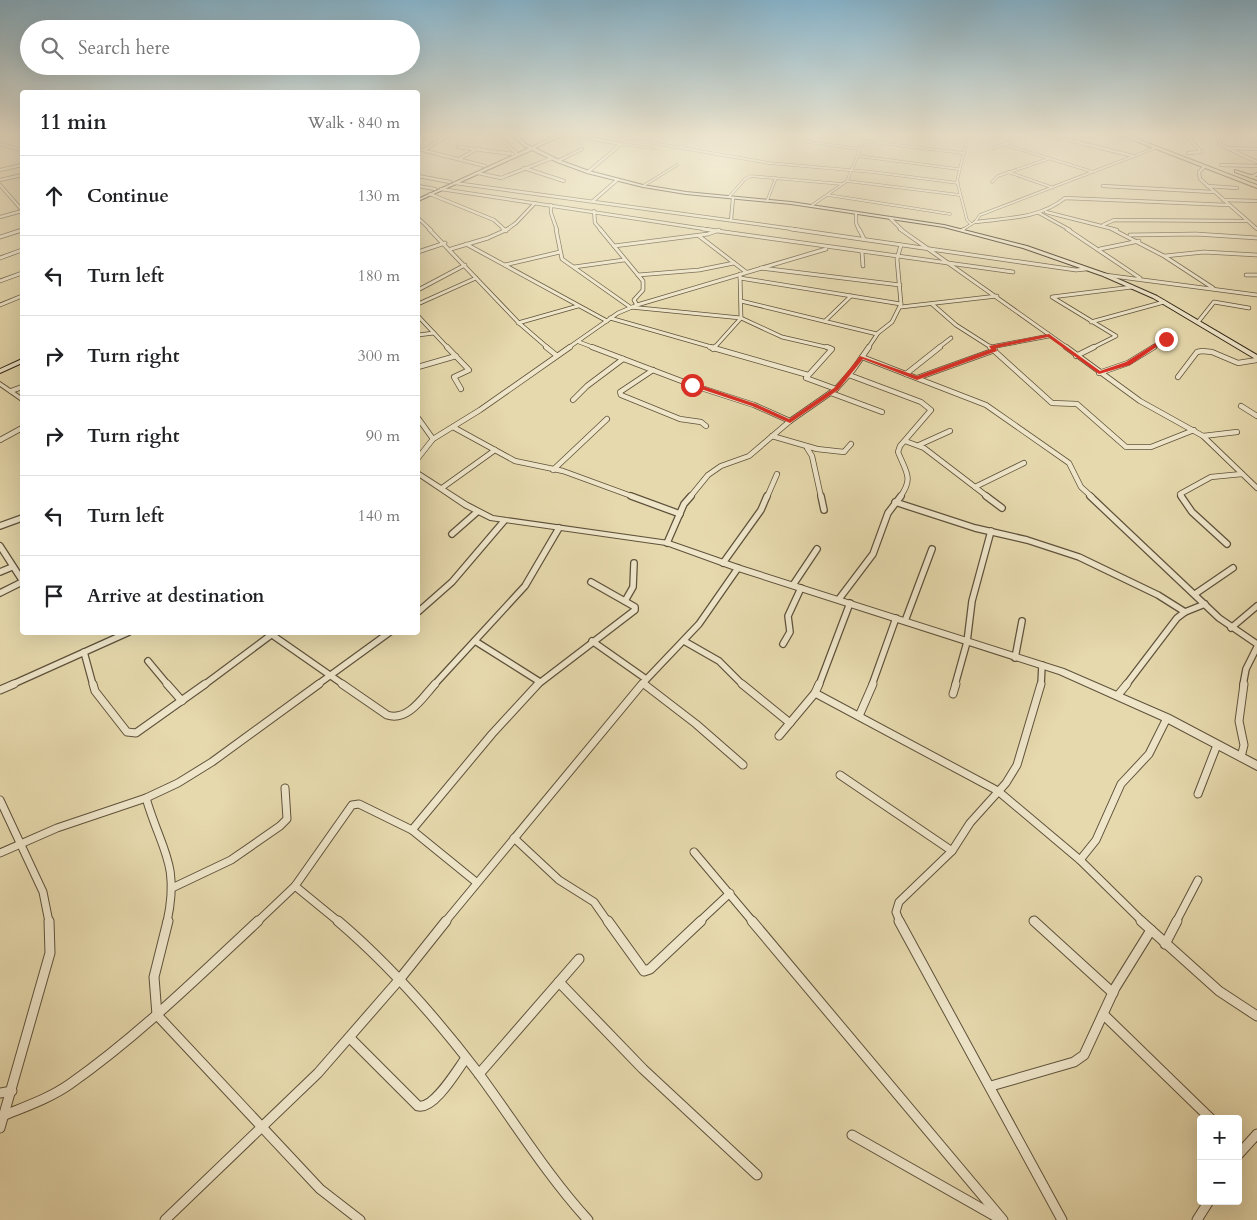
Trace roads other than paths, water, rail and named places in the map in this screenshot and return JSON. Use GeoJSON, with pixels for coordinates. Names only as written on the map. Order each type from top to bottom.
{"type":"FeatureCollection","features":[{"type":"Feature","properties":{"kind":"main road"},"geometry":{"type":"LineString","coordinates":[[420,197],[436,192]]}},
{"type":"Feature","properties":{"kind":"main road"},"geometry":{"type":"LineString","coordinates":[[690,192],[811,206],[890,218],[962,230],[1026,247],[1132,286],[1254,353],[1257,359]]}},
{"type":"Feature","properties":{"kind":"main road"},"geometry":{"type":"LineString","coordinates":[[0,366],[20,358]]}},
{"type":"Feature","properties":{"kind":"main road"},"geometry":{"type":"LineString","coordinates":[[0,371],[20,362]]}},
{"type":"Feature","properties":{"kind":"street"},"geometry":{"type":"LineString","coordinates":[[5,192],[20,208]]}},
{"type":"Feature","properties":{"kind":"street"},"geometry":{"type":"LineString","coordinates":[[455,192],[594,211],[830,248],[1013,272]]}},
{"type":"Feature","properties":{"kind":"street"},"geometry":{"type":"LineString","coordinates":[[526,192],[1076,270],[1086,269]]}},
{"type":"Feature","properties":{"kind":"street"},"geometry":{"type":"LineString","coordinates":[[593,201],[603,192]]}},
{"type":"Feature","properties":{"kind":"street"},"geometry":{"type":"LineString","coordinates":[[731,220],[731,197],[735,192]]}},
{"type":"Feature","properties":{"kind":"street"},"geometry":{"type":"LineString","coordinates":[[767,201],[771,192]]}},
{"type":"Feature","properties":{"kind":"street"},"geometry":{"type":"LineString","coordinates":[[811,206],[832,192]]}},
{"type":"Feature","properties":{"kind":"street"},"geometry":{"type":"LineString","coordinates":[[935,192],[960,195]]}},
{"type":"Feature","properties":{"kind":"street"},"geometry":{"type":"LineString","coordinates":[[959,192],[967,220],[971,224]]}},
{"type":"Feature","properties":{"kind":"street"},"geometry":{"type":"LineString","coordinates":[[975,222],[980,215],[1041,192]]}},
{"type":"Feature","properties":{"kind":"street"},"geometry":{"type":"LineString","coordinates":[[1213,192],[1257,229]]}},
{"type":"Feature","properties":{"kind":"street"},"geometry":{"type":"LineString","coordinates":[[430,194],[494,220],[506,231]]}},
{"type":"Feature","properties":{"kind":"street"},"geometry":{"type":"LineString","coordinates":[[0,196],[7,195]]}},
{"type":"Feature","properties":{"kind":"street"},"geometry":{"type":"LineString","coordinates":[[828,195],[950,214]]}},
{"type":"Feature","properties":{"kind":"street"},"geometry":{"type":"LineString","coordinates":[[962,230],[975,222],[1023,218],[1044,212],[1052,209],[1065,198],[1228,205]]}},
{"type":"Feature","properties":{"kind":"street"},"geometry":{"type":"LineString","coordinates":[[1223,200],[1257,201]]}},
{"type":"Feature","properties":{"kind":"street"},"geometry":{"type":"LineString","coordinates":[[451,249],[506,231],[522,221],[535,203]]}},
{"type":"Feature","properties":{"kind":"street"},"geometry":{"type":"LineString","coordinates":[[552,205],[551,213],[555,221],[562,259],[630,307],[741,318],[782,337],[831,348],[808,375],[807,380],[836,389]]}},
{"type":"Feature","properties":{"kind":"street"},"geometry":{"type":"LineString","coordinates":[[0,217],[20,211]]}},
{"type":"Feature","properties":{"kind":"street"},"geometry":{"type":"LineString","coordinates":[[594,211],[593,220],[644,284],[643,290],[635,299],[637,304]]}},
{"type":"Feature","properties":{"kind":"street"},"geometry":{"type":"LineString","coordinates":[[1044,212],[1103,225],[1128,235],[1213,288]]}},
{"type":"Feature","properties":{"kind":"street"},"geometry":{"type":"LineString","coordinates":[[856,213],[856,225],[864,239]]}},
{"type":"Feature","properties":{"kind":"street"},"geometry":{"type":"LineString","coordinates":[[1039,213],[1100,249],[1141,278]]}},
{"type":"Feature","properties":{"kind":"street"},"geometry":{"type":"LineString","coordinates":[[890,218],[898,227],[997,296],[1099,373],[1140,401],[1203,436],[1257,488]]}},
{"type":"Feature","properties":{"kind":"street"},"geometry":{"type":"LineString","coordinates":[[420,220],[446,243],[518,323],[556,356]]}},
{"type":"Feature","properties":{"kind":"street"},"geometry":{"type":"LineString","coordinates":[[1103,225],[1114,220],[1246,221]]}},
{"type":"Feature","properties":{"kind":"street"},"geometry":{"type":"LineString","coordinates":[[614,246],[699,236],[719,230]]}},
{"type":"Feature","properties":{"kind":"street"},"geometry":{"type":"LineString","coordinates":[[0,237],[20,231]]}},
{"type":"Feature","properties":{"kind":"street"},"geometry":{"type":"LineString","coordinates":[[1128,235],[1196,234],[1257,238]]}},
{"type":"Feature","properties":{"kind":"street"},"geometry":{"type":"LineString","coordinates":[[699,236],[746,272]]}},
{"type":"Feature","properties":{"kind":"street"},"geometry":{"type":"LineString","coordinates":[[1100,249],[1138,241]]}},
{"type":"Feature","properties":{"kind":"street"},"geometry":{"type":"LineString","coordinates":[[420,251],[446,243]]}},
{"type":"Feature","properties":{"kind":"street"},"geometry":{"type":"LineString","coordinates":[[466,244],[578,306],[609,319],[808,375]]}},
{"type":"Feature","properties":{"kind":"street"},"geometry":{"type":"LineString","coordinates":[[667,543],[684,504],[708,475],[721,466],[749,456],[790,421],[836,389],[849,375],[878,334],[892,322],[901,306],[898,256],[901,245]]}},
{"type":"Feature","properties":{"kind":"street"},"geometry":{"type":"LineString","coordinates":[[420,455],[433,439],[579,342],[609,319],[630,307],[740,276],[758,267],[830,248]]}},
{"type":"Feature","properties":{"kind":"street"},"geometry":{"type":"LineString","coordinates":[[0,258],[20,251]]}},
{"type":"Feature","properties":{"kind":"street"},"geometry":{"type":"LineString","coordinates":[[505,266],[560,252]]}},
{"type":"Feature","properties":{"kind":"street"},"geometry":{"type":"LineString","coordinates":[[862,252],[863,266]]}},
{"type":"Feature","properties":{"kind":"street"},"geometry":{"type":"LineString","coordinates":[[1164,256],[1204,252],[1257,255]]}},
{"type":"Feature","properties":{"kind":"street"},"geometry":{"type":"LineString","coordinates":[[574,267],[624,260]]}},
{"type":"Feature","properties":{"kind":"street"},"geometry":{"type":"LineString","coordinates":[[638,275],[699,270],[734,263]]}},
{"type":"Feature","properties":{"kind":"street"},"geometry":{"type":"LineString","coordinates":[[420,289],[465,265]]}},
{"type":"Feature","properties":{"kind":"street"},"geometry":{"type":"LineString","coordinates":[[758,267],[900,285]]}},
{"type":"Feature","properties":{"kind":"street"},"geometry":{"type":"LineString","coordinates":[[0,281],[20,274]]}},
{"type":"Feature","properties":{"kind":"street"},"geometry":{"type":"LineString","coordinates":[[1105,275],[1141,278],[1257,295]]}},
{"type":"Feature","properties":{"kind":"street"},"geometry":{"type":"LineString","coordinates":[[1246,275],[1257,275]]}},
{"type":"Feature","properties":{"kind":"street"},"geometry":{"type":"LineString","coordinates":[[740,276],[901,306],[997,296]]}},
{"type":"Feature","properties":{"kind":"street"},"geometry":{"type":"LineString","coordinates":[[713,348],[741,318],[740,276]]}},
{"type":"Feature","properties":{"kind":"street"},"geometry":{"type":"LineString","coordinates":[[420,303],[476,278]]}},
{"type":"Feature","properties":{"kind":"street"},"geometry":{"type":"LineString","coordinates":[[1076,356],[1116,337],[1052,297],[1132,286]]}},
{"type":"Feature","properties":{"kind":"street"},"geometry":{"type":"LineString","coordinates":[[825,321],[851,296]]}},
{"type":"Feature","properties":{"kind":"street"},"geometry":{"type":"LineString","coordinates":[[0,305],[20,297]]}},
{"type":"Feature","properties":{"kind":"street"},"geometry":{"type":"LineString","coordinates":[[741,301],[878,334]]}},
{"type":"Feature","properties":{"kind":"street"},"geometry":{"type":"LineString","coordinates":[[1091,322],[1164,302]]}},
{"type":"Feature","properties":{"kind":"street"},"geometry":{"type":"LineString","coordinates":[[1198,322],[1214,302],[1249,308]]}},
{"type":"Feature","properties":{"kind":"street"},"geometry":{"type":"LineString","coordinates":[[932,304],[956,325],[993,348],[1052,403],[1062,405],[1077,404],[1110,435],[1130,449],[1158,445],[1194,430]]}},
{"type":"Feature","properties":{"kind":"street"},"geometry":{"type":"LineString","coordinates":[[518,323],[578,306]]}},
{"type":"Feature","properties":{"kind":"street"},"geometry":{"type":"LineString","coordinates":[[420,318],[469,370],[454,377],[461,389]]}},
{"type":"Feature","properties":{"kind":"street"},"geometry":{"type":"LineString","coordinates":[[420,335],[434,333]]}},
{"type":"Feature","properties":{"kind":"street"},"geometry":{"type":"LineString","coordinates":[[917,378],[993,348],[1049,336]]}},
{"type":"Feature","properties":{"kind":"street"},"geometry":{"type":"LineString","coordinates":[[906,374],[951,338]]}},
{"type":"Feature","properties":{"kind":"street"},"geometry":{"type":"LineString","coordinates":[[1099,373],[1128,364],[1166,339]]}},
{"type":"Feature","properties":{"kind":"street"},"geometry":{"type":"LineString","coordinates":[[579,342],[754,405],[790,421]]}},
{"type":"Feature","properties":{"kind":"street"},"geometry":{"type":"LineString","coordinates":[[1178,377],[1197,352],[1202,350],[1211,351],[1236,363],[1257,359]]}},
{"type":"Feature","properties":{"kind":"street"},"geometry":{"type":"LineString","coordinates":[[420,366],[456,356]]}},
{"type":"Feature","properties":{"kind":"street"},"geometry":{"type":"LineString","coordinates":[[862,357],[986,405],[1059,455],[1071,466],[1081,487],[1231,628],[1257,646],[1246,669],[1240,705],[1239,721],[1244,746],[1241,757]]}},
{"type":"Feature","properties":{"kind":"street"},"geometry":{"type":"LineString","coordinates":[[573,400],[587,386],[623,358]]}},
{"type":"Feature","properties":{"kind":"street"},"geometry":{"type":"LineString","coordinates":[[653,370],[620,392],[621,395],[680,419],[701,422],[706,426]]}},
{"type":"Feature","properties":{"kind":"street"},"geometry":{"type":"LineString","coordinates":[[839,599],[872,554],[880,539],[888,513],[909,482],[898,452],[905,440],[931,410],[929,407],[849,375]]}},
{"type":"Feature","properties":{"kind":"street"},"geometry":{"type":"LineString","coordinates":[[0,384],[20,399]]}},
{"type":"Feature","properties":{"kind":"street"},"geometry":{"type":"LineString","coordinates":[[11,392],[20,388]]}},
{"type":"Feature","properties":{"kind":"street"},"geometry":{"type":"LineString","coordinates":[[831,393],[882,412]]}},
{"type":"Feature","properties":{"kind":"street"},"geometry":{"type":"LineString","coordinates":[[1242,406],[1257,416]]}},
{"type":"Feature","properties":{"kind":"street"},"geometry":{"type":"LineString","coordinates":[[553,470],[606,419]]}},
{"type":"Feature","properties":{"kind":"street"},"geometry":{"type":"LineString","coordinates":[[420,423],[433,439]]}},
{"type":"Feature","properties":{"kind":"street"},"geometry":{"type":"LineString","coordinates":[[453,427],[527,465],[553,470],[680,514]]}},
{"type":"Feature","properties":{"kind":"street"},"geometry":{"type":"LineString","coordinates":[[0,440],[20,429]]}},
{"type":"Feature","properties":{"kind":"street"},"geometry":{"type":"LineString","coordinates":[[919,445],[950,431]]}},
{"type":"Feature","properties":{"kind":"street"},"geometry":{"type":"LineString","coordinates":[[1203,436],[1237,432]]}},
{"type":"Feature","properties":{"kind":"street"},"geometry":{"type":"LineString","coordinates":[[772,436],[807,448],[844,452],[851,444]]}},
{"type":"Feature","properties":{"kind":"street"},"geometry":{"type":"LineString","coordinates":[[905,440],[919,445],[1002,508]]}},
{"type":"Feature","properties":{"kind":"street"},"geometry":{"type":"LineString","coordinates":[[807,448],[812,456],[824,510]]}},
{"type":"Feature","properties":{"kind":"street"},"geometry":{"type":"LineString","coordinates":[[442,488],[495,450]]}},
{"type":"Feature","properties":{"kind":"street"},"geometry":{"type":"LineString","coordinates":[[975,487],[1024,463]]}},
{"type":"Feature","properties":{"kind":"street"},"geometry":{"type":"LineString","coordinates":[[420,474],[478,512],[504,521],[649,539],[667,543],[738,568],[839,599],[1015,658],[1042,665],[1079,678],[1167,718],[1257,766]]}},
{"type":"Feature","properties":{"kind":"street"},"geometry":{"type":"LineString","coordinates":[[723,563],[761,510],[777,474]]}},
{"type":"Feature","properties":{"kind":"street"},"geometry":{"type":"LineString","coordinates":[[1227,544],[1192,512],[1180,494],[1211,477],[1242,474]]}},
{"type":"Feature","properties":{"kind":"street"},"geometry":{"type":"LineString","coordinates":[[895,502],[1079,557],[1158,595],[1185,612]]}},
{"type":"Feature","properties":{"kind":"street"},"geometry":{"type":"LineString","coordinates":[[452,534],[478,512]]}},
{"type":"Feature","properties":{"kind":"street"},"geometry":{"type":"LineString","coordinates":[[0,526],[20,519]]}},
{"type":"Feature","properties":{"kind":"street"},"geometry":{"type":"LineString","coordinates":[[420,610],[452,582],[504,521]]}},
{"type":"Feature","properties":{"kind":"street"},"geometry":{"type":"LineString","coordinates":[[271,635],[388,716],[394,718],[402,717],[409,712],[525,586],[559,528]]}},
{"type":"Feature","properties":{"kind":"street"},"geometry":{"type":"LineString","coordinates":[[953,694],[967,642],[972,601],[991,531]]}},
{"type":"Feature","properties":{"kind":"street"},"geometry":{"type":"LineString","coordinates":[[0,546],[20,578]]}},
{"type":"Feature","properties":{"kind":"street"},"geometry":{"type":"LineString","coordinates":[[783,644],[790,632],[788,616],[797,586],[817,549]]}},
{"type":"Feature","properties":{"kind":"street"},"geometry":{"type":"LineString","coordinates":[[905,621],[932,549]]}},
{"type":"Feature","properties":{"kind":"street"},"geometry":{"type":"LineString","coordinates":[[625,601],[633,587],[634,563]]}},
{"type":"Feature","properties":{"kind":"street"},"geometry":{"type":"LineString","coordinates":[[0,572],[12,567]]}},
{"type":"Feature","properties":{"kind":"street"},"geometry":{"type":"LineString","coordinates":[[165,1220],[350,1038],[399,980],[476,882],[644,681],[699,624],[738,568]]}},
{"type":"Feature","properties":{"kind":"street"},"geometry":{"type":"LineString","coordinates":[[1195,594],[1233,568]]}},
{"type":"Feature","properties":{"kind":"street"},"geometry":{"type":"LineString","coordinates":[[0,593],[20,582]]}},
{"type":"Feature","properties":{"kind":"street"},"geometry":{"type":"LineString","coordinates":[[412,830],[492,734],[540,682],[635,610],[635,606],[591,582]]}},
{"type":"Feature","properties":{"kind":"street"},"geometry":{"type":"LineString","coordinates":[[779,736],[815,693],[828,664],[850,603]]}},
{"type":"Feature","properties":{"kind":"street"},"geometry":{"type":"LineString","coordinates":[[1118,695],[1177,618],[1185,612],[1205,604]]}},
{"type":"Feature","properties":{"kind":"street"},"geometry":{"type":"LineString","coordinates":[[1231,628],[1257,606]]}},
{"type":"Feature","properties":{"kind":"street"},"geometry":{"type":"LineString","coordinates":[[859,716],[876,677],[896,618]]}},
{"type":"Feature","properties":{"kind":"street"},"geometry":{"type":"LineString","coordinates":[[1015,658],[1022,621]]}},
{"type":"Feature","properties":{"kind":"street"},"geometry":{"type":"LineString","coordinates":[[0,690],[121,635]]}},
{"type":"Feature","properties":{"kind":"street"},"geometry":{"type":"LineString","coordinates":[[84,652],[95,691],[127,732],[141,730],[269,635]]}},
{"type":"Feature","properties":{"kind":"street"},"geometry":{"type":"LineString","coordinates":[[0,853],[19,842],[146,798],[178,783],[212,762],[386,635]]}},
{"type":"Feature","properties":{"kind":"street"},"geometry":{"type":"LineString","coordinates":[[475,641],[540,682]]}},
{"type":"Feature","properties":{"kind":"street"},"geometry":{"type":"LineString","coordinates":[[592,641],[644,681],[743,765]]}},
{"type":"Feature","properties":{"kind":"street"},"geometry":{"type":"LineString","coordinates":[[684,641],[719,661],[752,694],[790,723]]}},
{"type":"Feature","properties":{"kind":"street"},"geometry":{"type":"LineString","coordinates":[[148,662],[182,701]]}},
{"type":"Feature","properties":{"kind":"street"},"geometry":{"type":"LineString","coordinates":[[1042,665],[1041,688],[1017,765],[998,791],[970,823],[952,851],[899,902],[896,912],[901,925],[991,1086],[1062,1220]]}},
{"type":"Feature","properties":{"kind":"street"},"geometry":{"type":"LineString","coordinates":[[815,693],[998,791],[1080,860],[1165,944],[1219,991],[1257,1016]]}},
{"type":"Feature","properties":{"kind":"street"},"geometry":{"type":"LineString","coordinates":[[1080,860],[1096,840],[1121,784],[1149,754],[1167,718]]}},
{"type":"Feature","properties":{"kind":"street"},"geometry":{"type":"LineString","coordinates":[[1198,794],[1217,745]]}},
{"type":"Feature","properties":{"kind":"street"},"geometry":{"type":"LineString","coordinates":[[840,775],[952,851]]}},
{"type":"Feature","properties":{"kind":"street"},"geometry":{"type":"LineString","coordinates":[[172,888],[231,860],[280,826],[287,819],[288,813],[285,788]]}},
{"type":"Feature","properties":{"kind":"street"},"geometry":{"type":"LineString","coordinates":[[146,798],[151,818],[170,863],[172,888],[154,978],[157,1015],[320,1189],[360,1220]]}},
{"type":"Feature","properties":{"kind":"street"},"geometry":{"type":"LineString","coordinates":[[0,800],[43,892],[50,925],[50,953],[0,1128]]}},
{"type":"Feature","properties":{"kind":"street"},"geometry":{"type":"LineString","coordinates":[[5,1115],[46,1098],[70,1084],[157,1015],[295,886],[352,805],[359,804],[412,830],[476,882]]}},
{"type":"Feature","properties":{"kind":"street"},"geometry":{"type":"LineString","coordinates":[[514,838],[558,880],[594,902],[644,971],[650,969],[730,893]]}},
{"type":"Feature","properties":{"kind":"street"},"geometry":{"type":"LineString","coordinates":[[694,852],[1003,1220]]}},
{"type":"Feature","properties":{"kind":"street"},"geometry":{"type":"LineString","coordinates":[[1165,944],[1198,880]]}},
{"type":"Feature","properties":{"kind":"street"},"geometry":{"type":"LineString","coordinates":[[295,886],[341,921],[437,1020],[479,1074],[562,1190],[588,1220]]}},
{"type":"Feature","properties":{"kind":"street"},"geometry":{"type":"LineString","coordinates":[[1034,921],[1113,993]]}},
{"type":"Feature","properties":{"kind":"street"},"geometry":{"type":"LineString","coordinates":[[991,1086],[1074,1062],[1084,1055],[1113,993],[1151,930]]}},
{"type":"Feature","properties":{"kind":"street"},"geometry":{"type":"LineString","coordinates":[[479,1074],[578,959]]}},
{"type":"Feature","properties":{"kind":"street"},"geometry":{"type":"LineString","coordinates":[[559,982],[643,1069],[757,1175]]}},
{"type":"Feature","properties":{"kind":"street"},"geometry":{"type":"LineString","coordinates":[[1103,1014],[1207,1115]]}},
{"type":"Feature","properties":{"kind":"street"},"geometry":{"type":"LineString","coordinates":[[350,1038],[418,1106],[422,1107],[433,1102],[466,1058]]}},
{"type":"Feature","properties":{"kind":"street"},"geometry":{"type":"LineString","coordinates":[[0,1093],[12,1091]]}},
{"type":"Feature","properties":{"kind":"street"},"geometry":{"type":"LineString","coordinates":[[1242,1148],[1257,1134]]}},
{"type":"Feature","properties":{"kind":"street"},"geometry":{"type":"LineString","coordinates":[[852,1135],[1003,1220]]}},
{"type":"Feature","properties":{"kind":"street"},"geometry":{"type":"LineString","coordinates":[[1197,1220],[1206,1205]]}}]}
